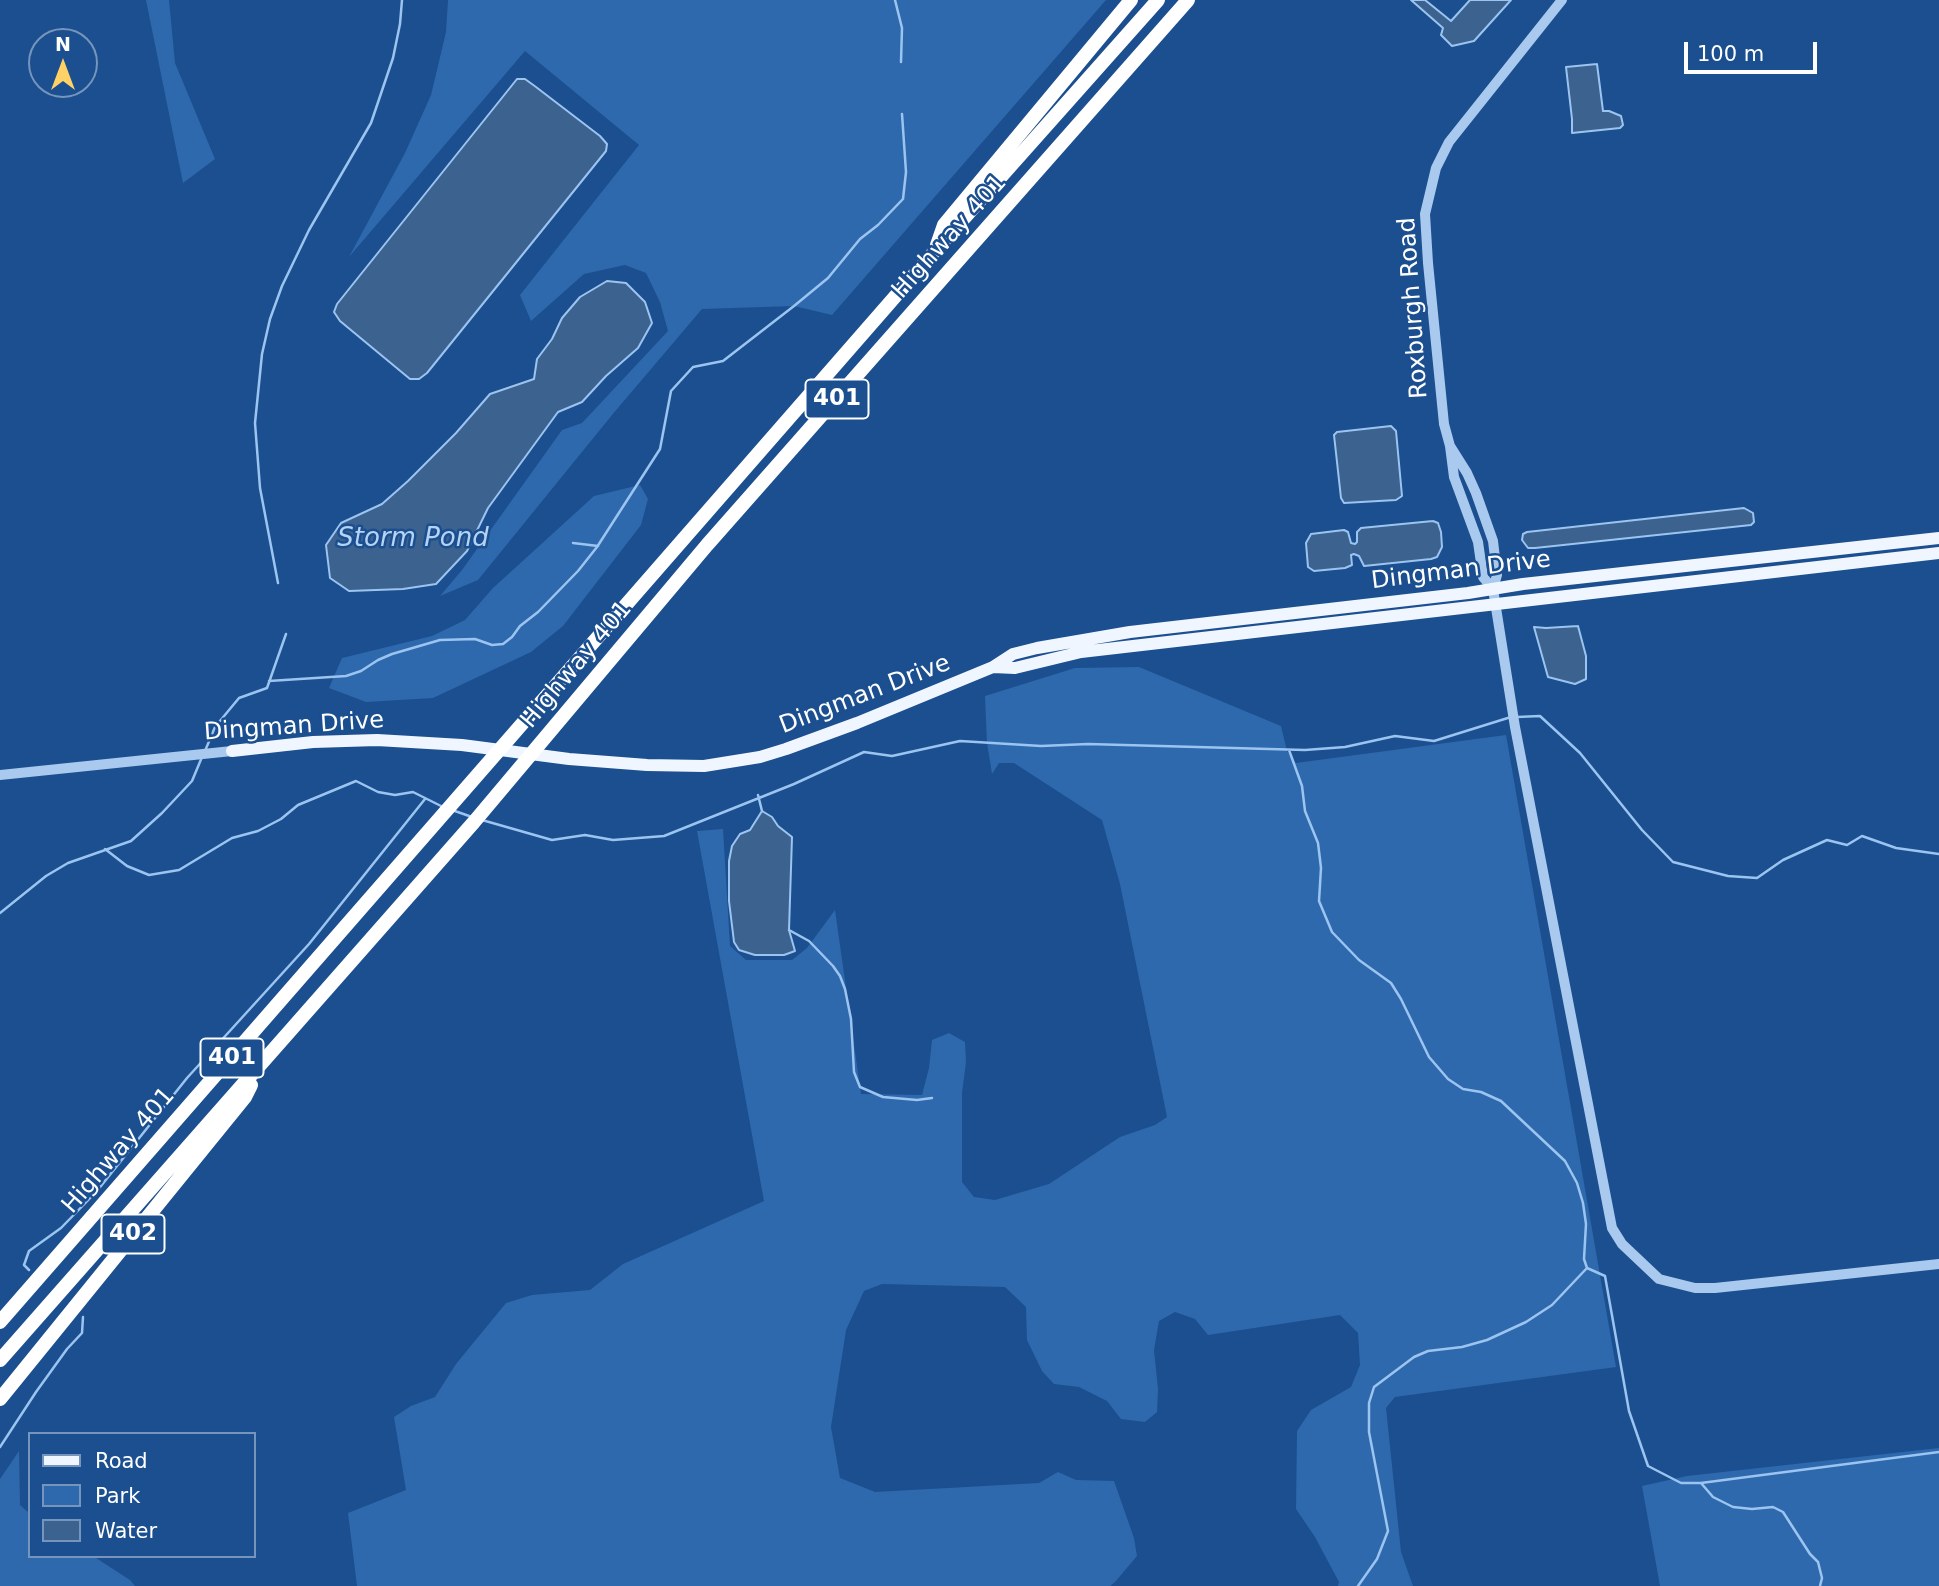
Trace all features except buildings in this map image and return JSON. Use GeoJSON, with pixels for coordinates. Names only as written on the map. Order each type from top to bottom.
{"type":"FeatureCollection","features":[{"type":"Feature","properties":{"kind":"highway"},"geometry":{"type":"LineString","coordinates":[[934,252],[944,225],[1131,0]]}},
{"type":"Feature","properties":{"kind":"highway","name":"Highway 401"},"geometry":{"type":"LineString","coordinates":[[0,1322],[934,252],[1158,0]]}},
{"type":"Feature","properties":{"kind":"highway","name":"Highway 401"},"geometry":{"type":"LineString","coordinates":[[0,1360],[474,822],[707,545],[1188,0]]}},
{"type":"Feature","properties":{"kind":"highway","name":"402"},"geometry":{"type":"LineString","coordinates":[[0,1399],[245,1097],[260,1065]]}},
{"type":"Feature","properties":{"kind":"main road","name":"Dingman Drive"},"geometry":{"type":"LineString","coordinates":[[232,751],[313,742],[377,740],[462,746],[569,759],[704,766],[760,757],[857,723],[993,667],[1013,654],[1091,638],[1523,584],[1939,538]]}},
{"type":"Feature","properties":{"kind":"main road","name":"Dingman Drive"},"geometry":{"type":"LineString","coordinates":[[993,667],[1015,668],[1081,652],[1939,553]]}},
{"type":"Feature","properties":{"kind":"street","name":"Roxburgh Road"},"geometry":{"type":"LineString","coordinates":[[1493,589],[1483,577],[1478,542],[1454,477],[1444,424],[1425,229],[1427,198],[1436,168],[1449,142],[1562,0]]}},
{"type":"Feature","properties":{"kind":"street","name":"Roxburgh Road"},"geometry":{"type":"LineString","coordinates":[[1450,446],[1467,473],[1487,521],[1493,541],[1497,575],[1493,589]]}},
{"type":"Feature","properties":{"kind":"street"},"geometry":{"type":"LineString","coordinates":[[1493,589],[1514,727],[1604,1189],[1612,1228],[1622,1244],[1659,1279],[1695,1288],[1939,1264]]}},
{"type":"Feature","properties":{"kind":"street","name":"Dingman Drive"},"geometry":{"type":"LineString","coordinates":[[0,775],[232,751]]}},
{"type":"Feature","properties":{"kind":"green space"},"geometry":{"type":"Polygon","coordinates":[[[146,0],[169,0],[175,63],[215,159],[183,183],[146,0]]]}},
{"type":"Feature","properties":{"kind":"green space"},"geometry":{"type":"Polygon","coordinates":[[[448,0],[1106,0],[832,315],[794,306],[702,309],[478,580],[440,596],[462,570],[562,430],[582,423],[668,331],[660,302],[646,273],[625,265],[584,274],[531,321],[520,295],[639,145],[525,51],[349,257],[405,153],[431,95],[446,32],[448,0]]]}},
{"type":"Feature","properties":{"kind":"green space"},"geometry":{"type":"Polygon","coordinates":[[[640,485],[648,499],[641,525],[563,626],[531,652],[433,698],[366,702],[329,688],[342,658],[432,636],[465,620],[493,588],[594,496],[640,485]]]}},
{"type":"Feature","properties":{"kind":"green space"},"geometry":{"type":"Polygon","coordinates":[[[1139,667],[1281,726],[1287,751],[1296,763],[1506,735],[1616,1367],[1395,1397],[1386,1408],[1401,1552],[1413,1586],[1338,1586],[1339,1582],[1315,1537],[1296,1509],[1297,1431],[1311,1410],[1351,1387],[1360,1365],[1358,1333],[1340,1315],[1208,1335],[1195,1319],[1175,1312],[1159,1321],[1154,1350],[1158,1389],[1157,1412],[1145,1422],[1121,1419],[1107,1401],[1079,1387],[1054,1384],[1042,1371],[1027,1340],[1026,1307],[1005,1287],[882,1284],[864,1291],[846,1330],[831,1427],[840,1478],[875,1492],[1039,1483],[1058,1472],[1076,1480],[1114,1481],[1134,1538],[1137,1556],[1110,1586],[357,1586],[348,1513],[406,1490],[394,1417],[411,1406],[435,1397],[456,1364],[506,1303],[532,1295],[590,1290],[623,1264],[764,1201],[697,831],[723,829],[730,946],[746,960],[792,960],[807,948],[835,910],[861,1094],[922,1095],[932,1040],[949,1033],[965,1042],[962,1182],[974,1197],[995,1200],[1049,1184],[1120,1137],[1155,1125],[1167,1117],[1120,884],[1102,820],[1014,763],[999,763],[992,774],[987,743],[985,696],[1075,668],[1139,667]]]}},
{"type":"Feature","properties":{"kind":"green space"},"geometry":{"type":"Polygon","coordinates":[[[1939,1448],[1939,1586],[1660,1586],[1642,1486],[1687,1476],[1939,1448]]]}},
{"type":"Feature","properties":{"kind":"green space"},"geometry":{"type":"Polygon","coordinates":[[[19,1451],[20,1505],[28,1512],[28,1558],[96,1558],[135,1586],[0,1586],[0,1479],[19,1451]]]}},
{"type":"Feature","properties":{"kind":"water"},"geometry":{"type":"Polygon","coordinates":[[[1411,0],[1425,0],[1451,21],[1470,0],[1511,0],[1474,41],[1452,46],[1441,35],[1443,28],[1411,0]]]}},
{"type":"Feature","properties":{"kind":"water"},"geometry":{"type":"Polygon","coordinates":[[[1597,64],[1603,111],[1621,116],[1623,125],[1620,128],[1572,133],[1566,67],[1597,64]]]}},
{"type":"Feature","properties":{"kind":"water"},"geometry":{"type":"Polygon","coordinates":[[[517,79],[525,79],[600,136],[607,144],[606,151],[427,373],[419,379],[410,379],[340,321],[334,312],[337,304],[517,79]]]}},
{"type":"Feature","properties":{"kind":"water","name":"Storm Pond"},"geometry":{"type":"Polygon","coordinates":[[[607,281],[626,283],[645,302],[652,323],[638,348],[582,402],[558,412],[488,508],[467,551],[436,584],[403,589],[349,591],[330,578],[326,545],[341,523],[382,504],[456,433],[490,394],[534,379],[537,359],[552,339],[562,318],[580,297],[607,281]]]}},
{"type":"Feature","properties":{"kind":"water"},"geometry":{"type":"Polygon","coordinates":[[[1391,426],[1396,431],[1402,496],[1396,500],[1344,503],[1341,498],[1334,435],[1337,432],[1391,426]]]}},
{"type":"Feature","properties":{"kind":"water"},"geometry":{"type":"Polygon","coordinates":[[[1744,508],[1753,513],[1754,522],[1751,525],[1535,548],[1528,548],[1522,540],[1523,534],[1527,532],[1744,508]]]}},
{"type":"Feature","properties":{"kind":"water"},"geometry":{"type":"Polygon","coordinates":[[[1433,521],[1438,523],[1441,532],[1442,547],[1437,557],[1364,566],[1359,556],[1354,554],[1351,555],[1352,565],[1345,568],[1314,571],[1308,567],[1306,543],[1311,534],[1344,530],[1348,532],[1351,543],[1355,544],[1357,532],[1361,528],[1433,521]]]}},
{"type":"Feature","properties":{"kind":"water"},"geometry":{"type":"Polygon","coordinates":[[[1578,626],[1586,656],[1586,679],[1575,684],[1548,677],[1534,627],[1578,626]]]}},
{"type":"Feature","properties":{"kind":"water"},"geometry":{"type":"Polygon","coordinates":[[[762,811],[792,837],[789,930],[795,951],[784,955],[755,955],[739,950],[734,942],[729,901],[729,861],[732,846],[740,834],[750,830],[762,811]]]}},
{"type":"Feature","properties":{"kind":"waterway"},"geometry":{"type":"LineString","coordinates":[[278,583],[260,488],[255,423],[262,354],[270,319],[282,286],[309,230],[371,123],[393,58],[402,0]]}},
{"type":"Feature","properties":{"kind":"waterway"},"geometry":{"type":"LineString","coordinates":[[895,0],[902,28],[901,62]]}},
{"type":"Feature","properties":{"kind":"waterway"},"geometry":{"type":"LineString","coordinates":[[269,681],[346,676],[392,654],[440,640],[475,639],[492,645],[503,644],[512,637],[520,626],[538,612],[578,571],[597,547],[660,449],[671,391],[693,367],[723,361],[828,278],[860,239],[903,199],[906,172],[902,114]]}},
{"type":"Feature","properties":{"kind":"waterway"},"geometry":{"type":"LineString","coordinates":[[573,543],[598,546]]}},
{"type":"Feature","properties":{"kind":"waterway"},"geometry":{"type":"LineString","coordinates":[[205,751],[215,727],[239,698],[267,688],[286,634]]}},
{"type":"Feature","properties":{"kind":"waterway"},"geometry":{"type":"LineString","coordinates":[[1517,717],[1540,716],[1580,753],[1642,830],[1673,862],[1728,876],[1757,878],[1783,860],[1827,840],[1847,845],[1862,836],[1896,848],[1939,854]]}},
{"type":"Feature","properties":{"kind":"waterway"},"geometry":{"type":"LineString","coordinates":[[482,820],[552,840],[585,835],[613,840],[664,836],[794,784],[864,752],[892,756],[960,741],[1041,746],[1088,744],[1305,750],[1345,747],[1395,736],[1434,741],[1511,717]]}},
{"type":"Feature","properties":{"kind":"waterway"},"geometry":{"type":"LineString","coordinates":[[1289,750],[1302,786],[1305,811],[1318,843],[1321,868],[1319,901],[1332,932],[1359,960],[1391,983],[1429,1057],[1448,1079],[1463,1089],[1481,1092],[1501,1101],[1565,1161],[1577,1183],[1583,1203],[1586,1224],[1584,1259],[1587,1268]]}},
{"type":"Feature","properties":{"kind":"waterway"},"geometry":{"type":"LineString","coordinates":[[0,913],[46,876],[68,863],[131,841],[192,781],[202,757]]}},
{"type":"Feature","properties":{"kind":"waterway"},"geometry":{"type":"LineString","coordinates":[[105,849],[127,866],[149,875],[179,870],[232,838],[258,831],[281,819],[298,805],[356,781],[378,792],[395,795],[413,792],[443,807]]}},
{"type":"Feature","properties":{"kind":"waterway"},"geometry":{"type":"LineString","coordinates":[[758,795],[762,811]]}},
{"type":"Feature","properties":{"kind":"waterway"},"geometry":{"type":"LineString","coordinates":[[29,1270],[24,1265],[29,1251],[61,1228],[97,1191],[187,1078],[309,944],[425,799]]}},
{"type":"Feature","properties":{"kind":"waterway"},"geometry":{"type":"LineString","coordinates":[[452,810],[472,817]]}},
{"type":"Feature","properties":{"kind":"waterway"},"geometry":{"type":"LineString","coordinates":[[789,930],[809,941],[840,976],[851,1019],[854,1072],[860,1087],[883,1097],[917,1100],[932,1098]]}},
{"type":"Feature","properties":{"kind":"waterway"},"geometry":{"type":"LineString","coordinates":[[1587,1268],[1605,1276],[1629,1411],[1648,1466],[1681,1483],[1701,1483],[1713,1497],[1733,1507],[1773,1507],[1783,1512],[1818,1562],[1822,1578],[1820,1586]]}},
{"type":"Feature","properties":{"kind":"waterway"},"geometry":{"type":"LineString","coordinates":[[1358,1586],[1377,1559],[1388,1531],[1369,1432],[1369,1403],[1374,1387],[1414,1357],[1428,1351],[1462,1347],[1487,1340],[1526,1322],[1552,1305],[1587,1268]]}},
{"type":"Feature","properties":{"kind":"waterway"},"geometry":{"type":"LineString","coordinates":[[0,1447],[36,1392],[82,1333],[83,1317]]}},
{"type":"Feature","properties":{"kind":"waterway"},"geometry":{"type":"LineString","coordinates":[[1701,1483],[1939,1452]]}}]}
